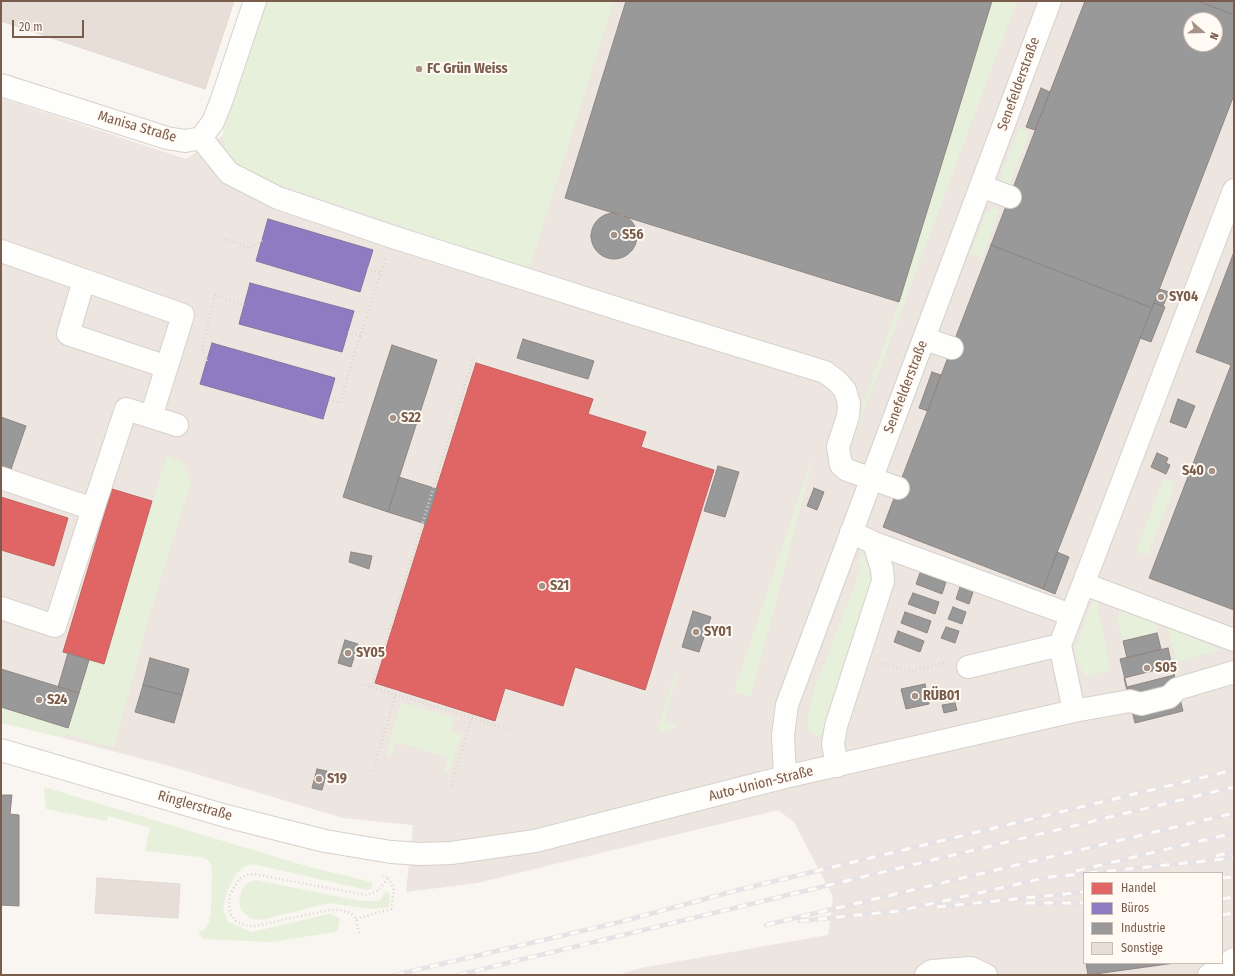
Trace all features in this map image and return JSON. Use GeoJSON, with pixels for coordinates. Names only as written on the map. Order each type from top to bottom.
{"type":"FeatureCollection","features":[{"type":"Feature","properties":{"kind":"street"},"geometry":{"type":"LineString","coordinates":[[255,1],[221,102],[213,122],[201,138],[229,173],[278,198],[393,237],[635,314],[825,372],[837,381],[845,390],[849,404],[848,416],[838,447],[841,465],[847,470],[898,488]]}},
{"type":"Feature","properties":{"kind":"street","name":"Senefelderstraße"},"geometry":{"type":"LineString","coordinates":[[785,778],[783,735],[787,705],[1050,1]]}},
{"type":"Feature","properties":{"kind":"street","name":"Manisa Straße"},"geometry":{"type":"LineString","coordinates":[[1,85],[167,138],[185,141],[201,138]]}},
{"type":"Feature","properties":{"kind":"street"},"geometry":{"type":"LineString","coordinates":[[981,186],[1010,197]]}},
{"type":"Feature","properties":{"kind":"street"},"geometry":{"type":"LineString","coordinates":[[1074,711],[1060,645],[1234,190]]}},
{"type":"Feature","properties":{"kind":"street"},"geometry":{"type":"LineString","coordinates":[[1,251],[183,315],[151,416]]}},
{"type":"Feature","properties":{"kind":"street"},"geometry":{"type":"LineString","coordinates":[[84,280],[68,334],[167,367]]}},
{"type":"Feature","properties":{"kind":"street"},"geometry":{"type":"LineString","coordinates":[[924,339],[952,348]]}},
{"type":"Feature","properties":{"kind":"street"},"geometry":{"type":"LineString","coordinates":[[1,608],[55,626],[126,409],[177,425]]}},
{"type":"Feature","properties":{"kind":"street"},"geometry":{"type":"LineString","coordinates":[[1,478],[93,509]]}},
{"type":"Feature","properties":{"kind":"street"},"geometry":{"type":"LineString","coordinates":[[851,532],[874,543],[1071,615]]}},
{"type":"Feature","properties":{"kind":"street"},"geometry":{"type":"LineString","coordinates":[[837,766],[833,744],[836,726],[883,581],[882,569],[874,543]]}},
{"type":"Feature","properties":{"kind":"street"},"geometry":{"type":"LineString","coordinates":[[1084,584],[1234,640]]}},
{"type":"Feature","properties":{"kind":"street"},"geometry":{"type":"LineString","coordinates":[[968,667],[1060,645]]}},
{"type":"Feature","properties":{"kind":"street","name":"Auto-Union-Straße"},"geometry":{"type":"LineString","coordinates":[[391,852],[421,854],[451,853],[535,841],[785,778],[1074,711],[1130,701],[1138,693],[1166,685],[1178,689],[1234,672]]}},
{"type":"Feature","properties":{"kind":"street","name":"Ringlerstraße"},"geometry":{"type":"LineString","coordinates":[[1,750],[226,816],[325,841],[391,852]]}},
{"type":"Feature","properties":{"kind":"street"},"geometry":{"type":"LineString","coordinates":[[1209,975],[1234,959]]}},
{"type":"Feature","properties":{"kind":"street"},"geometry":{"type":"LineString","coordinates":[[926,975],[932,971],[972,968],[986,975]]}},
{"type":"Feature","properties":{"kind":"path"},"geometry":{"type":"LineString","coordinates":[[225,239],[250,248],[263,240]]}},
{"type":"Feature","properties":{"kind":"path"},"geometry":{"type":"LineString","coordinates":[[329,400],[340,403],[381,273]]}},
{"type":"Feature","properties":{"kind":"path"},"geometry":{"type":"LineString","coordinates":[[207,361],[202,350],[215,295],[245,305]]}},
{"type":"Feature","properties":{"kind":"path"},"geometry":{"type":"LineString","coordinates":[[348,332],[360,336]]}},
{"type":"Feature","properties":{"kind":"path"},"geometry":{"type":"LineString","coordinates":[[372,687],[474,356]]}},
{"type":"Feature","properties":{"kind":"path"},"geometry":{"type":"LineString","coordinates":[[860,655],[902,670],[917,670],[960,660],[968,667]]}},
{"type":"Feature","properties":{"kind":"path"},"geometry":{"type":"LineString","coordinates":[[361,684],[508,729]]}},
{"type":"Feature","properties":{"kind":"path"},"geometry":{"type":"LineString","coordinates":[[373,770],[397,690]]}},
{"type":"Feature","properties":{"kind":"path"},"geometry":{"type":"LineString","coordinates":[[451,785],[473,714]]}},
{"type":"Feature","properties":{"kind":"path"},"geometry":{"type":"LineString","coordinates":[[356,919],[391,909],[394,890],[389,878],[376,892],[366,895],[253,874],[246,875],[239,879],[230,895],[229,906],[231,914],[237,922],[245,925],[255,926],[329,910],[340,910],[351,913],[356,919],[359,933]]}},
{"type":"Feature","properties":{"kind":"shaded area"},"geometry":{"type":"Polygon","coordinates":[[[266,1],[1234,1],[1234,975],[617,975],[641,968],[828,935],[833,897],[794,822],[778,810],[477,883],[406,892],[413,825],[343,818],[173,767],[63,738],[66,733],[1,707],[1,98],[186,159],[222,136],[266,1]]]}},
{"type":"Feature","properties":{"kind":"green space","name":"FC Grün Weiss"},"geometry":{"type":"Polygon","coordinates":[[[266,1],[614,1],[529,270],[251,175],[228,161],[222,136],[266,1]]]}},
{"type":"Feature","properties":{"kind":"green space"},"geometry":{"type":"Polygon","coordinates":[[[992,1],[1017,1],[854,438],[852,437],[899,302],[992,1]]]}},
{"type":"Feature","properties":{"kind":"green space"},"geometry":{"type":"Polygon","coordinates":[[[1019,128],[1030,132],[1007,192],[998,184],[1019,128]]]}},
{"type":"Feature","properties":{"kind":"green space"},"geometry":{"type":"Polygon","coordinates":[[[993,209],[1000,210],[982,258],[970,253],[986,213],[993,209]]]}},
{"type":"Feature","properties":{"kind":"green space"},"geometry":{"type":"Polygon","coordinates":[[[815,452],[751,697],[734,692],[799,496],[815,452]]]}},
{"type":"Feature","properties":{"kind":"green space"},"geometry":{"type":"Polygon","coordinates":[[[167,455],[183,463],[191,482],[150,614],[114,748],[67,734],[63,738],[1,723],[1,707],[68,728],[89,660],[104,664],[167,455]]]}},
{"type":"Feature","properties":{"kind":"green space"},"geometry":{"type":"Polygon","coordinates":[[[1164,478],[1176,483],[1148,555],[1136,551],[1164,478]]]}},
{"type":"Feature","properties":{"kind":"green space"},"geometry":{"type":"Polygon","coordinates":[[[862,551],[870,572],[872,583],[825,733],[817,736],[808,731],[808,717],[815,687],[862,566],[857,564],[862,551]]]}},
{"type":"Feature","properties":{"kind":"green space"},"geometry":{"type":"Polygon","coordinates":[[[1093,600],[1097,601],[1110,667],[1108,671],[1088,676],[1085,675],[1079,666],[1075,653],[1076,646],[1093,600]]]}},
{"type":"Feature","properties":{"kind":"green space"},"geometry":{"type":"Polygon","coordinates":[[[1119,610],[1157,624],[1157,633],[1123,641],[1117,621],[1119,610]]]}},
{"type":"Feature","properties":{"kind":"green space"},"geometry":{"type":"Polygon","coordinates":[[[1167,627],[1221,650],[1177,662],[1167,627]]]}},
{"type":"Feature","properties":{"kind":"green space"},"geometry":{"type":"Polygon","coordinates":[[[675,673],[678,674],[664,721],[678,726],[668,731],[660,732],[658,727],[675,673]]]}},
{"type":"Feature","properties":{"kind":"green space"},"geometry":{"type":"Polygon","coordinates":[[[401,702],[454,718],[451,732],[462,735],[449,773],[444,772],[448,757],[396,742],[390,758],[386,754],[401,702]]]}},
{"type":"Feature","properties":{"kind":"green space"},"geometry":{"type":"Polygon","coordinates":[[[44,787],[306,866],[367,881],[372,883],[372,888],[369,890],[363,889],[253,864],[245,866],[237,873],[227,891],[223,909],[228,922],[252,932],[329,914],[340,919],[338,929],[335,932],[271,942],[203,939],[198,933],[205,929],[209,922],[211,913],[212,870],[211,864],[208,860],[201,857],[145,851],[150,828],[108,816],[107,821],[46,809],[44,787]]]}},
{"type":"Feature","properties":{"kind":"green space"},"geometry":{"type":"Polygon","coordinates":[[[255,880],[360,901],[379,901],[386,891],[390,895],[389,907],[372,909],[329,903],[261,920],[250,918],[241,910],[239,901],[242,890],[248,883],[255,880]]]}},
{"type":"Feature","properties":{"kind":"building: Handel","name":"S21"},"geometry":{"type":"Polygon","coordinates":[[[476,363],[593,399],[588,414],[646,432],[641,447],[714,470],[645,690],[575,667],[563,706],[505,688],[495,721],[375,683],[476,363]]]}},
{"type":"Feature","properties":{"kind":"building: Handel"},"geometry":{"type":"Polygon","coordinates":[[[112,489],[152,501],[104,664],[63,652],[112,489]]]}},
{"type":"Feature","properties":{"kind":"building: Handel"},"geometry":{"type":"Polygon","coordinates":[[[1,497],[68,518],[54,566],[1,550],[1,497]]]}},
{"type":"Feature","properties":{"kind":"building: Büros"},"geometry":{"type":"Polygon","coordinates":[[[268,219],[373,250],[360,292],[256,261],[268,219]]]}},
{"type":"Feature","properties":{"kind":"building: Büros"},"geometry":{"type":"Polygon","coordinates":[[[250,283],[354,311],[342,352],[239,324],[250,283]]]}},
{"type":"Feature","properties":{"kind":"building: Büros"},"geometry":{"type":"Polygon","coordinates":[[[212,343],[335,378],[323,419],[200,384],[212,343]]]}},
{"type":"Feature","properties":{"kind":"building: Industrie"},"geometry":{"type":"Polygon","coordinates":[[[626,1],[992,1],[899,302],[565,198],[626,1]]]}},
{"type":"Feature","properties":{"kind":"building: Industrie"},"geometry":{"type":"Polygon","coordinates":[[[1085,1],[1198,1],[1234,15],[1234,95],[1152,308],[991,245],[1085,1]]]}},
{"type":"Feature","properties":{"kind":"building: Industrie"},"geometry":{"type":"Polygon","coordinates":[[[1198,1],[1234,1],[1234,15],[1198,1]]]}},
{"type":"Feature","properties":{"kind":"building: Industrie"},"geometry":{"type":"Polygon","coordinates":[[[1041,88],[1050,92],[1035,130],[1026,127],[1041,88]]]}},
{"type":"Feature","properties":{"kind":"building: Industrie","name":"S56"},"geometry":{"type":"Polygon","coordinates":[[[614,213],[627,217],[633,223],[637,236],[633,249],[627,255],[614,259],[601,255],[595,249],[591,236],[595,223],[601,217],[614,213]]]}},
{"type":"Feature","properties":{"kind":"building: Industrie"},"geometry":{"type":"Polygon","coordinates":[[[991,245],[1152,308],[1043,589],[883,527],[991,245]]]}},
{"type":"Feature","properties":{"kind":"building: Industrie","name":"S40"},"geometry":{"type":"Polygon","coordinates":[[[1234,252],[1234,610],[1149,578],[1231,365],[1196,352],[1234,252]]]}},
{"type":"Feature","properties":{"kind":"building: Industrie","name":"SY04"},"geometry":{"type":"Polygon","coordinates":[[[1159,289],[1169,292],[1163,306],[1154,303],[1159,289]]]}},
{"type":"Feature","properties":{"kind":"building: Industrie"},"geometry":{"type":"Polygon","coordinates":[[[1154,303],[1165,307],[1151,342],[1140,338],[1154,303]]]}},
{"type":"Feature","properties":{"kind":"building: Industrie"},"geometry":{"type":"Polygon","coordinates":[[[523,339],[594,361],[588,379],[517,358],[523,339]]]}},
{"type":"Feature","properties":{"kind":"building: Industrie","name":"S22"},"geometry":{"type":"Polygon","coordinates":[[[392,345],[437,360],[388,512],[343,497],[392,345]]]}},
{"type":"Feature","properties":{"kind":"building: Industrie"},"geometry":{"type":"Polygon","coordinates":[[[932,372],[941,375],[928,411],[919,408],[932,372]]]}},
{"type":"Feature","properties":{"kind":"building: Industrie"},"geometry":{"type":"Polygon","coordinates":[[[1178,399],[1195,406],[1186,428],[1170,422],[1178,399]]]}},
{"type":"Feature","properties":{"kind":"building: Industrie"},"geometry":{"type":"Polygon","coordinates":[[[1,417],[26,426],[9,475],[1,472],[1,417]]]}},
{"type":"Feature","properties":{"kind":"building: Industrie"},"geometry":{"type":"Polygon","coordinates":[[[1157,453],[1168,458],[1166,463],[1170,465],[1166,474],[1151,467],[1157,453]]]}},
{"type":"Feature","properties":{"kind":"building: Industrie"},"geometry":{"type":"Polygon","coordinates":[[[718,466],[739,472],[725,517],[704,511],[718,466]]]}},
{"type":"Feature","properties":{"kind":"building: Industrie"},"geometry":{"type":"Polygon","coordinates":[[[399,477],[437,489],[426,524],[388,512],[399,477]]]}},
{"type":"Feature","properties":{"kind":"building: Industrie"},"geometry":{"type":"Polygon","coordinates":[[[814,488],[824,492],[817,510],[807,506],[814,488]]]}},
{"type":"Feature","properties":{"kind":"building: Industrie"},"geometry":{"type":"Polygon","coordinates":[[[351,552],[372,556],[369,569],[349,562],[351,552]]]}},
{"type":"Feature","properties":{"kind":"building: Industrie"},"geometry":{"type":"Polygon","coordinates":[[[1057,552],[1069,557],[1055,594],[1043,589],[1057,552]]]}},
{"type":"Feature","properties":{"kind":"building: Industrie"},"geometry":{"type":"Polygon","coordinates":[[[920,573],[946,582],[942,594],[916,584],[920,573]]]}},
{"type":"Feature","properties":{"kind":"building: Industrie"},"geometry":{"type":"Polygon","coordinates":[[[960,587],[973,592],[969,604],[956,599],[960,587]]]}},
{"type":"Feature","properties":{"kind":"building: Industrie"},"geometry":{"type":"Polygon","coordinates":[[[913,593],[939,602],[935,614],[908,604],[913,593]]]}},
{"type":"Feature","properties":{"kind":"building: Industrie"},"geometry":{"type":"Polygon","coordinates":[[[953,607],[966,612],[962,624],[948,619],[953,607]]]}},
{"type":"Feature","properties":{"kind":"building: Industrie","name":"SY01"},"geometry":{"type":"Polygon","coordinates":[[[693,611],[711,617],[699,652],[682,647],[693,611]]]}},
{"type":"Feature","properties":{"kind":"building: Industrie"},"geometry":{"type":"Polygon","coordinates":[[[905,612],[931,621],[927,633],[901,623],[905,612]]]}},
{"type":"Feature","properties":{"kind":"building: Industrie"},"geometry":{"type":"Polygon","coordinates":[[[946,627],[959,631],[955,643],[941,638],[946,627]]]}},
{"type":"Feature","properties":{"kind":"building: Industrie"},"geometry":{"type":"Polygon","coordinates":[[[898,631],[924,641],[920,652],[894,642],[898,631]]]}},
{"type":"Feature","properties":{"kind":"building: Industrie"},"geometry":{"type":"Polygon","coordinates":[[[1157,633],[1161,649],[1127,658],[1123,641],[1157,633]]]}},
{"type":"Feature","properties":{"kind":"building: Industrie","name":"SY05"},"geometry":{"type":"Polygon","coordinates":[[[345,640],[358,644],[351,667],[338,663],[345,640]]]}},
{"type":"Feature","properties":{"kind":"building: Industrie","name":"S05"},"geometry":{"type":"Polygon","coordinates":[[[1168,648],[1174,675],[1127,687],[1120,659],[1168,648]]]}},
{"type":"Feature","properties":{"kind":"building: Industrie"},"geometry":{"type":"Polygon","coordinates":[[[68,653],[89,660],[79,693],[58,687],[68,653]]]}},
{"type":"Feature","properties":{"kind":"building: Industrie"},"geometry":{"type":"Polygon","coordinates":[[[150,658],[189,669],[182,695],[143,685],[150,658]]]}},
{"type":"Feature","properties":{"kind":"building: Industrie"},"geometry":{"type":"Polygon","coordinates":[[[1172,666],[1183,711],[1135,723],[1124,678],[1172,666]]]}},
{"type":"Feature","properties":{"kind":"building: Industrie","name":"S24"},"geometry":{"type":"Polygon","coordinates":[[[1,669],[79,693],[68,728],[1,707],[1,669]]]}},
{"type":"Feature","properties":{"kind":"building: Industrie","name":"RÜB01"},"geometry":{"type":"Polygon","coordinates":[[[925,684],[929,704],[906,709],[901,689],[925,684]]]}},
{"type":"Feature","properties":{"kind":"building: Industrie"},"geometry":{"type":"Polygon","coordinates":[[[143,685],[182,695],[174,723],[135,712],[143,685]]]}},
{"type":"Feature","properties":{"kind":"building: Industrie"},"geometry":{"type":"Polygon","coordinates":[[[955,703],[957,710],[944,713],[942,705],[955,703]]]}},
{"type":"Feature","properties":{"kind":"building: Industrie","name":"S19"},"geometry":{"type":"Polygon","coordinates":[[[317,769],[327,771],[322,790],[312,788],[317,769]]]}},
{"type":"Feature","properties":{"kind":"building: Industrie"},"geometry":{"type":"Polygon","coordinates":[[[1,795],[12,795],[10,814],[19,815],[19,906],[1,905],[1,795]]]}},
{"type":"Feature","properties":{"kind":"building: Industrie"},"geometry":{"type":"Polygon","coordinates":[[[1086,964],[1168,964],[1088,975],[1086,964]]]}},
{"type":"Feature","properties":{"kind":"building: Sonstige"},"geometry":{"type":"Polygon","coordinates":[[[1,1],[234,1],[205,89],[1,21],[1,1]]]}},
{"type":"Feature","properties":{"kind":"building: Sonstige"},"geometry":{"type":"Polygon","coordinates":[[[97,878],[180,884],[178,918],[95,913],[97,878]]]}},
{"type":"Feature","properties":{"kind":"railway"},"geometry":{"type":"LineString","coordinates":[[395,975],[620,922],[742,889],[1234,770]]}},
{"type":"Feature","properties":{"kind":"railway"},"geometry":{"type":"LineString","coordinates":[[458,975],[1234,787]]}},
{"type":"Feature","properties":{"kind":"railway"},"geometry":{"type":"LineString","coordinates":[[766,925],[1234,813]]}},
{"type":"Feature","properties":{"kind":"railway"},"geometry":{"type":"LineString","coordinates":[[1076,871],[1234,833]]}},
{"type":"Feature","properties":{"kind":"railway"},"geometry":{"type":"LineString","coordinates":[[1216,856],[1234,851]]}},
{"type":"Feature","properties":{"kind":"railway"},"geometry":{"type":"LineString","coordinates":[[1099,872],[1234,858]]}},
{"type":"Feature","properties":{"kind":"railway"},"geometry":{"type":"LineString","coordinates":[[800,921],[899,911],[1049,877],[1083,874]]}},
{"type":"Feature","properties":{"kind":"railway"},"geometry":{"type":"LineString","coordinates":[[1223,878],[1234,877]]}},
{"type":"Feature","properties":{"kind":"railway"},"geometry":{"type":"LineString","coordinates":[[937,907],[1083,892]]}},
{"type":"Feature","properties":{"kind":"railway"},"geometry":{"type":"LineString","coordinates":[[1223,899],[1234,897]]}},
{"type":"Feature","properties":{"kind":"railway"},"geometry":{"type":"LineString","coordinates":[[1026,903],[1083,903]]}},
{"type":"Feature","properties":{"kind":"railway"},"geometry":{"type":"LineString","coordinates":[[1223,915],[1234,913]]}},
{"type":"Feature","properties":{"kind":"place","name":"FC Grün Weiss"},"geometry":{"type":"Point","coordinates":[419,69]}},
{"type":"Feature","properties":{"kind":"place","name":"S56"},"geometry":{"type":"Point","coordinates":[614,235]}},
{"type":"Feature","properties":{"kind":"place","name":"SY04"},"geometry":{"type":"Point","coordinates":[1161,297]}},
{"type":"Feature","properties":{"kind":"place","name":"S22"},"geometry":{"type":"Point","coordinates":[393,418]}},
{"type":"Feature","properties":{"kind":"place","name":"S40"},"geometry":{"type":"Point","coordinates":[1212,471]}},
{"type":"Feature","properties":{"kind":"place","name":"S21"},"geometry":{"type":"Point","coordinates":[542,586]}},
{"type":"Feature","properties":{"kind":"place","name":"SY01"},"geometry":{"type":"Point","coordinates":[696,632]}},
{"type":"Feature","properties":{"kind":"place","name":"SY05"},"geometry":{"type":"Point","coordinates":[348,653]}},
{"type":"Feature","properties":{"kind":"place","name":"S05"},"geometry":{"type":"Point","coordinates":[1147,668]}},
{"type":"Feature","properties":{"kind":"place","name":"RÜB01"},"geometry":{"type":"Point","coordinates":[915,696]}},
{"type":"Feature","properties":{"kind":"place","name":"S24"},"geometry":{"type":"Point","coordinates":[39,700]}},
{"type":"Feature","properties":{"kind":"place","name":"S19"},"geometry":{"type":"Point","coordinates":[319,779]}}]}
